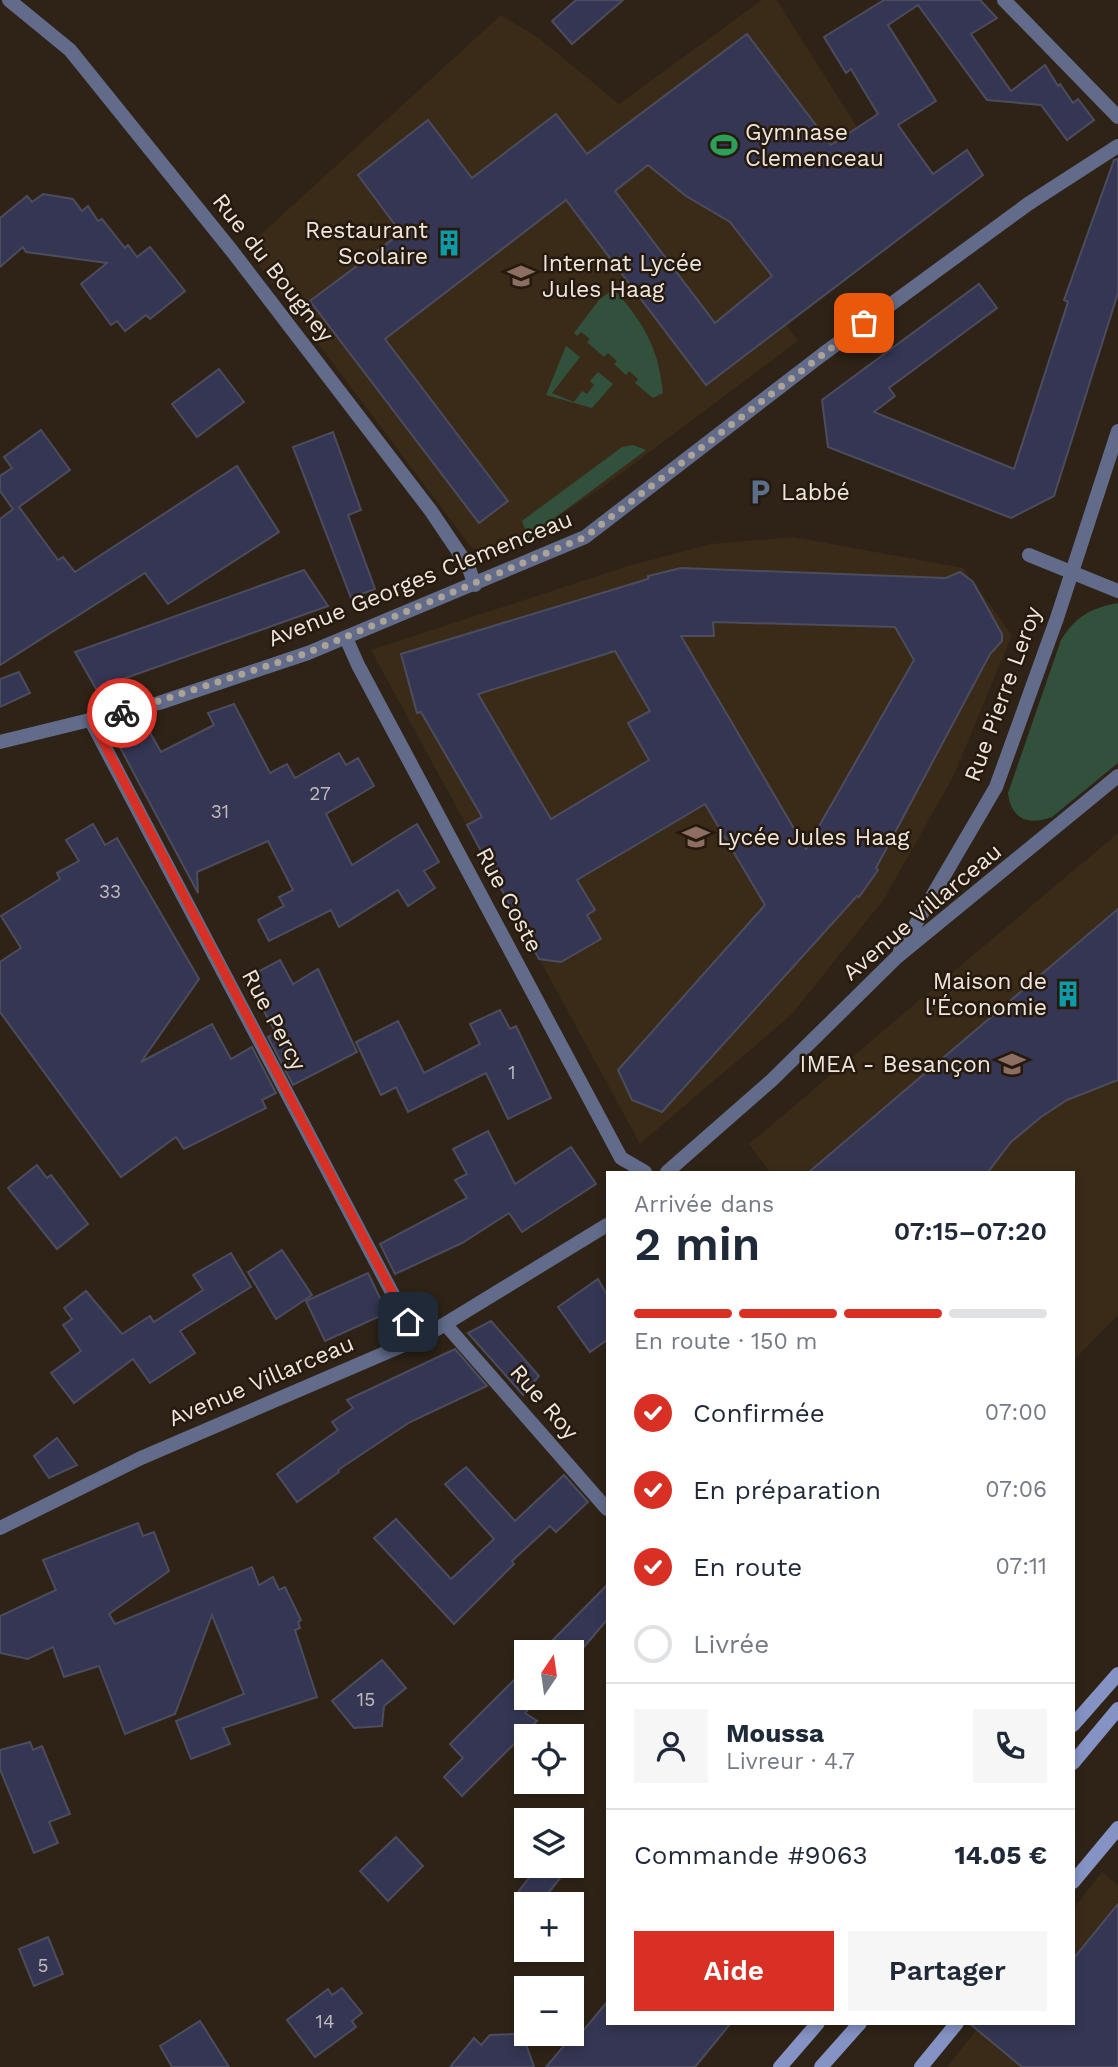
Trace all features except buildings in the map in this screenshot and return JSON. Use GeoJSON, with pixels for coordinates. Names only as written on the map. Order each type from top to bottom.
{"type":"FeatureCollection","features":[{"type":"Feature","properties":{"kind":"main road"},"geometry":{"type":"LineString","coordinates":[[1075,1723],[1118,1674]]}},
{"type":"Feature","properties":{"kind":"main road"},"geometry":{"type":"LineString","coordinates":[[1075,1761],[1118,1709]]}},
{"type":"Feature","properties":{"kind":"main road"},"geometry":{"type":"LineString","coordinates":[[1075,1880],[1118,1828]]}},
{"type":"Feature","properties":{"kind":"main road"},"geometry":{"type":"LineString","coordinates":[[780,2067],[816,2025]]}},
{"type":"Feature","properties":{"kind":"main road"},"geometry":{"type":"LineString","coordinates":[[821,2067],[858,2025]]}},
{"type":"Feature","properties":{"kind":"main road"},"geometry":{"type":"LineString","coordinates":[[921,2067],[955,2025]]}},
{"type":"Feature","properties":{"kind":"street","name":"Rue du Bougney"},"geometry":{"type":"LineString","coordinates":[[9,0],[69,50],[232,251],[431,511],[468,566],[475,585]]}},
{"type":"Feature","properties":{"kind":"street"},"geometry":{"type":"LineString","coordinates":[[1004,0],[1118,117]]}},
{"type":"Feature","properties":{"kind":"street","name":"Avenue Georges Clemenceau"},"geometry":{"type":"LineString","coordinates":[[0,742],[159,703],[346,638],[585,537],[834,345],[1028,204],[1118,146]]}},
{"type":"Feature","properties":{"kind":"street","name":"Rue Pierre Leroy"},"geometry":{"type":"LineString","coordinates":[[897,957],[996,787],[1118,431]]}},
{"type":"Feature","properties":{"kind":"street"},"geometry":{"type":"LineString","coordinates":[[1029,555],[1072,571],[1095,584],[1118,590]]}},
{"type":"Feature","properties":{"kind":"street","name":"Rue Coste"},"geometry":{"type":"LineString","coordinates":[[346,638],[621,1158],[643,1171]]}},
{"type":"Feature","properties":{"kind":"street","name":"Rue Percy"},"geometry":{"type":"LineString","coordinates":[[92,721],[417,1340]]}},
{"type":"Feature","properties":{"kind":"street","name":"Avenue Villarceau"},"geometry":{"type":"LineString","coordinates":[[668,1171],[772,1080],[897,957],[1118,776]]}},
{"type":"Feature","properties":{"kind":"street","name":"Avenue Villarceau"},"geometry":{"type":"LineString","coordinates":[[0,1528],[141,1458],[417,1340],[446,1325],[606,1226]]}},
{"type":"Feature","properties":{"kind":"street","name":"Rue Roy"},"geometry":{"type":"LineString","coordinates":[[446,1325],[606,1508]]}},
{"type":"Feature","properties":{"kind":"shaded area","name":"Internat Lycée Jules Haag"},"geometry":{"type":"Polygon","coordinates":[[[762,0],[777,0],[873,153],[761,291],[798,341],[603,487],[499,554],[472,548],[246,248],[501,15],[540,39],[619,104],[762,0]]]}},
{"type":"Feature","properties":{"kind":"shaded area","name":"Lycée Jules Haag"},"geometry":{"type":"Polygon","coordinates":[[[794,537],[963,568],[1012,635],[954,775],[884,899],[792,1014],[640,1144],[371,650],[628,566],[711,544],[794,537]]]}},
{"type":"Feature","properties":{"kind":"shaded area"},"geometry":{"type":"Polygon","coordinates":[[[1118,833],[1118,1315],[1075,1359],[1075,1171],[769,1171],[749,1144],[1118,833]]]}},
{"type":"Feature","properties":{"kind":"shaded area"},"geometry":{"type":"Polygon","coordinates":[[[1102,1872],[1118,1885],[1118,2067],[947,2067],[980,2025],[1075,2025],[1075,1906],[1102,1872]]]}},
{"type":"Feature","properties":{"kind":"green space"},"geometry":{"type":"Polygon","coordinates":[[[614,289],[634,313],[653,349],[663,393],[653,398],[635,383],[638,379],[629,371],[626,375],[614,364],[617,361],[608,353],[604,357],[587,342],[590,339],[581,332],[577,336],[574,333],[599,300],[614,289]]]}},
{"type":"Feature","properties":{"kind":"green space"},"geometry":{"type":"Polygon","coordinates":[[[566,346],[580,357],[552,393],[574,402],[582,391],[587,394],[594,385],[590,381],[598,372],[613,384],[592,408],[546,395],[566,346]]]}},
{"type":"Feature","properties":{"kind":"green space"},"geometry":{"type":"Polygon","coordinates":[[[633,445],[646,450],[528,538],[522,521],[622,447],[633,445]]]}},
{"type":"Feature","properties":{"kind":"green space"},"geometry":{"type":"Polygon","coordinates":[[[1118,603],[1118,763],[1052,817],[1035,821],[1022,818],[1013,809],[1008,793],[1061,640],[1085,614],[1118,603]]]}},
{"type":"Feature","properties":{"kind":"way so far"},"geometry":{"type":"LineString","coordinates":[[122,713],[307,653],[585,537],[864,323]]}},
{"type":"Feature","properties":{"kind":"place","name":"Gymnase Clemenceau"},"geometry":{"type":"Point","coordinates":[724,145]}},
{"type":"Feature","properties":{"kind":"place","name":"Restaurant Scolaire"},"geometry":{"type":"Point","coordinates":[449,243]}},
{"type":"Feature","properties":{"kind":"place","name":"Internat Lycée Jules Haag"},"geometry":{"type":"Point","coordinates":[521,276]}},
{"type":"Feature","properties":{"kind":"place","name":"Labbé"},"geometry":{"type":"Point","coordinates":[760,492]}},
{"type":"Feature","properties":{"kind":"place","name":"Lycée Jules Haag"},"geometry":{"type":"Point","coordinates":[696,837]}},
{"type":"Feature","properties":{"kind":"place","name":"Maison de l'Économie"},"geometry":{"type":"Point","coordinates":[1068,994]}},
{"type":"Feature","properties":{"kind":"place","name":"IMEA - Besançon"},"geometry":{"type":"Point","coordinates":[1012,1064]}},
{"type":"Feature","properties":{"kind":"route"},"geometry":{"type":"LineString","coordinates":[[122,713],[92,721],[408,1322]]}}]}
